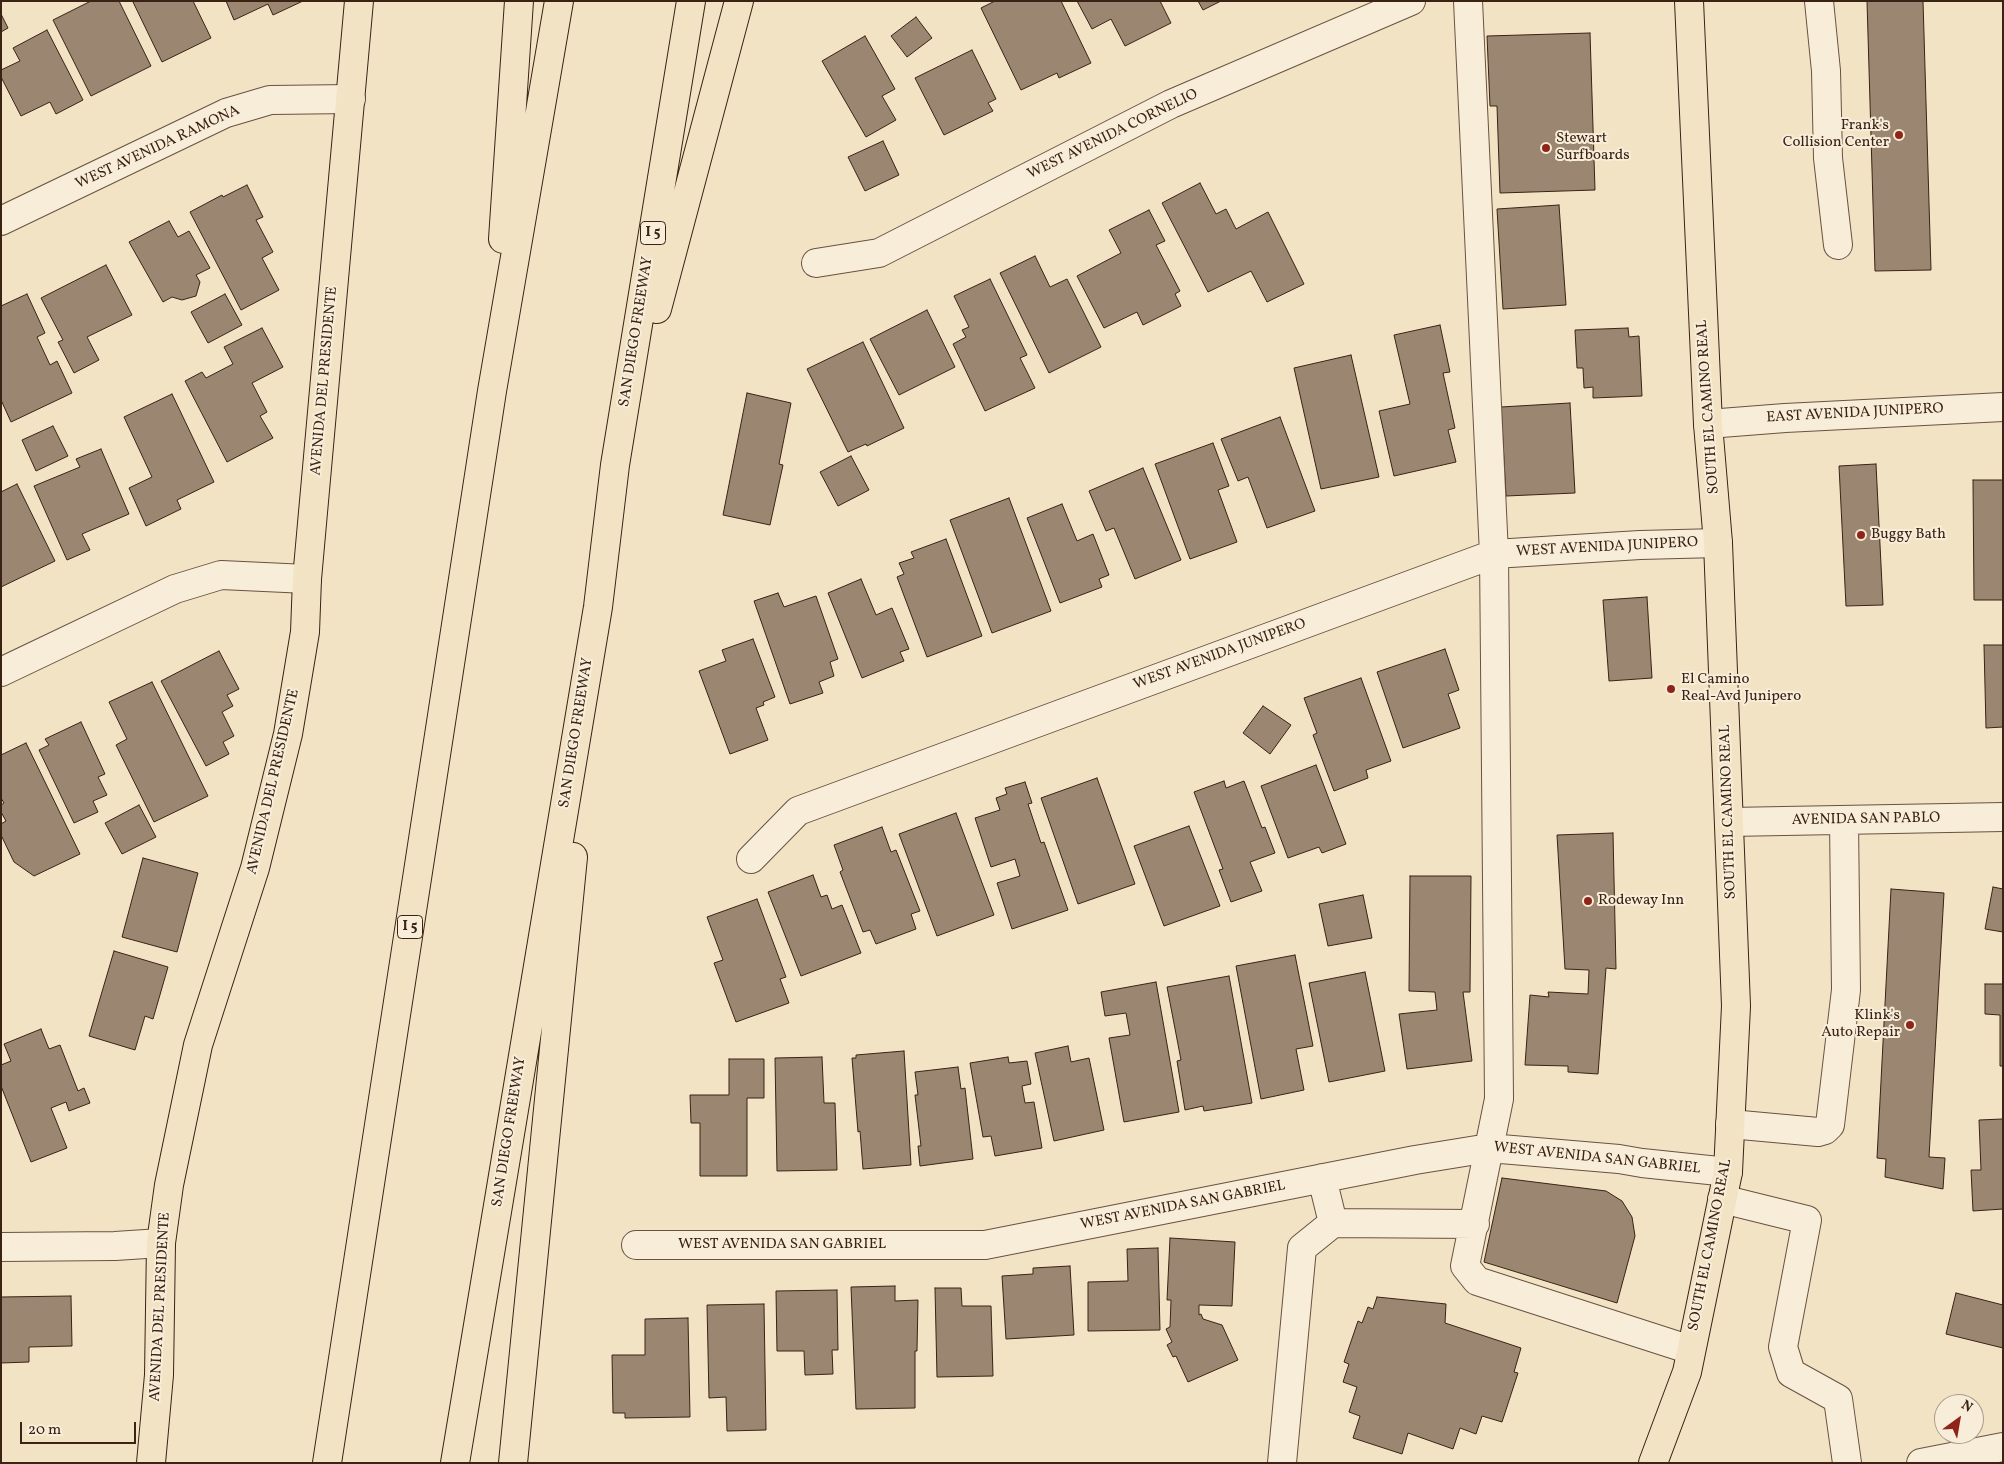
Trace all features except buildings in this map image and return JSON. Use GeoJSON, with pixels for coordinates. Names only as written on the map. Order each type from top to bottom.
{"type":"FeatureCollection","features":[{"type":"Feature","properties":{"kind":"main road","name":"AVENIDA DEL PRESIDENTE"},"geometry":{"type":"LineString","coordinates":[[151,1463],[159,1375],[161,1243],[169,1185],[198,1045],[255,868],[288,734],[305,632],[307,579],[360,1]]}},
{"type":"Feature","properties":{"kind":"main road"},"geometry":{"type":"LineString","coordinates":[[492,391],[519,1]]}},
{"type":"Feature","properties":{"kind":"main road","name":"I 5"},"geometry":{"type":"LineString","coordinates":[[327,1463],[492,391],[559,1]]}},
{"type":"Feature","properties":{"kind":"main road","name":"SAN DIEGO FREEWAY"},"geometry":{"type":"LineString","coordinates":[[455,1463],[598,607],[615,465],[691,1]]}},
{"type":"Feature","properties":{"kind":"main road"},"geometry":{"type":"LineString","coordinates":[[615,465],[738,1]]}},
{"type":"Feature","properties":{"kind":"main road","name":"SOUTH EL CAMINO REAL"},"geometry":{"type":"LineString","coordinates":[[1653,1463],[1687,1372],[1728,1172],[1736,1006],[1718,543],[1708,424],[1688,1]]}},
{"type":"Feature","properties":{"kind":"main road"},"geometry":{"type":"LineString","coordinates":[[513,1463],[598,607]]}},
{"type":"Feature","properties":{"kind":"street","name":"WEST AVENIDA CORNELIO"},"geometry":{"type":"LineString","coordinates":[[816,263],[879,253],[1171,104],[1410,1]]}},
{"type":"Feature","properties":{"kind":"street"},"geometry":{"type":"LineString","coordinates":[[1468,1],[1494,554],[1499,1099],[1466,1266],[1477,1282],[1691,1350]]}},
{"type":"Feature","properties":{"kind":"street"},"geometry":{"type":"LineString","coordinates":[[1819,1],[1826,71],[1828,158],[1838,245]]}},
{"type":"Feature","properties":{"kind":"street","name":"WEST AVENIDA RAMONA"},"geometry":{"type":"LineString","coordinates":[[1,221],[226,113],[270,100],[351,99]]}},
{"type":"Feature","properties":{"kind":"street","name":"EAST AVENIDA JUNIPERO"},"geometry":{"type":"LineString","coordinates":[[1708,424],[1785,418],[2003,407]]}},
{"type":"Feature","properties":{"kind":"street","name":"WEST AVENIDA JUNIPERO"},"geometry":{"type":"LineString","coordinates":[[751,859],[798,812],[1494,554],[1640,545],[1718,543]]}},
{"type":"Feature","properties":{"kind":"street"},"geometry":{"type":"LineString","coordinates":[[1,672],[175,589],[220,575],[307,579]]}},
{"type":"Feature","properties":{"kind":"street","name":"AVENIDA SAN PABLO"},"geometry":{"type":"LineString","coordinates":[[1729,822],[2003,817]]}},
{"type":"Feature","properties":{"kind":"street"},"geometry":{"type":"LineString","coordinates":[[1730,1124],[1818,1132],[1830,1125],[1846,990],[1844,821]]}},
{"type":"Feature","properties":{"kind":"street","name":"WEST AVENIDA SAN GABRIEL"},"geometry":{"type":"LineString","coordinates":[[636,1245],[986,1245],[1415,1160],[1489,1148],[1619,1159],[1642,1164],[1728,1172]]}},
{"type":"Feature","properties":{"kind":"street"},"geometry":{"type":"LineString","coordinates":[[1322,1178],[1333,1223]]}},
{"type":"Feature","properties":{"kind":"street"},"geometry":{"type":"LineString","coordinates":[[1722,1199],[1807,1220],[1784,1347],[1791,1373],[1838,1399],[1847,1463]]}},
{"type":"Feature","properties":{"kind":"street"},"geometry":{"type":"LineString","coordinates":[[1282,1463],[1302,1248],[1333,1223],[1475,1224]]}},
{"type":"Feature","properties":{"kind":"street"},"geometry":{"type":"LineString","coordinates":[[1,1247],[115,1246],[161,1243]]}},
{"type":"Feature","properties":{"kind":"street"},"geometry":{"type":"LineString","coordinates":[[1921,1463],[2003,1447]]}},
{"type":"Feature","properties":{"kind":"place","name":"Frank's Collision Center"},"geometry":{"type":"Point","coordinates":[1899,135]}},
{"type":"Feature","properties":{"kind":"place","name":"Stewart Surfboards"},"geometry":{"type":"Point","coordinates":[1546,148]}},
{"type":"Feature","properties":{"kind":"place","name":"Buggy Bath"},"geometry":{"type":"Point","coordinates":[1861,535]}},
{"type":"Feature","properties":{"kind":"place","name":"El Camino Real-Avd Junipero"},"geometry":{"type":"Point","coordinates":[1671,689]}},
{"type":"Feature","properties":{"kind":"place","name":"Rodeway Inn"},"geometry":{"type":"Point","coordinates":[1588,901]}},
{"type":"Feature","properties":{"kind":"place","name":"Klink's Auto Repair"},"geometry":{"type":"Point","coordinates":[1910,1025]}}]}
